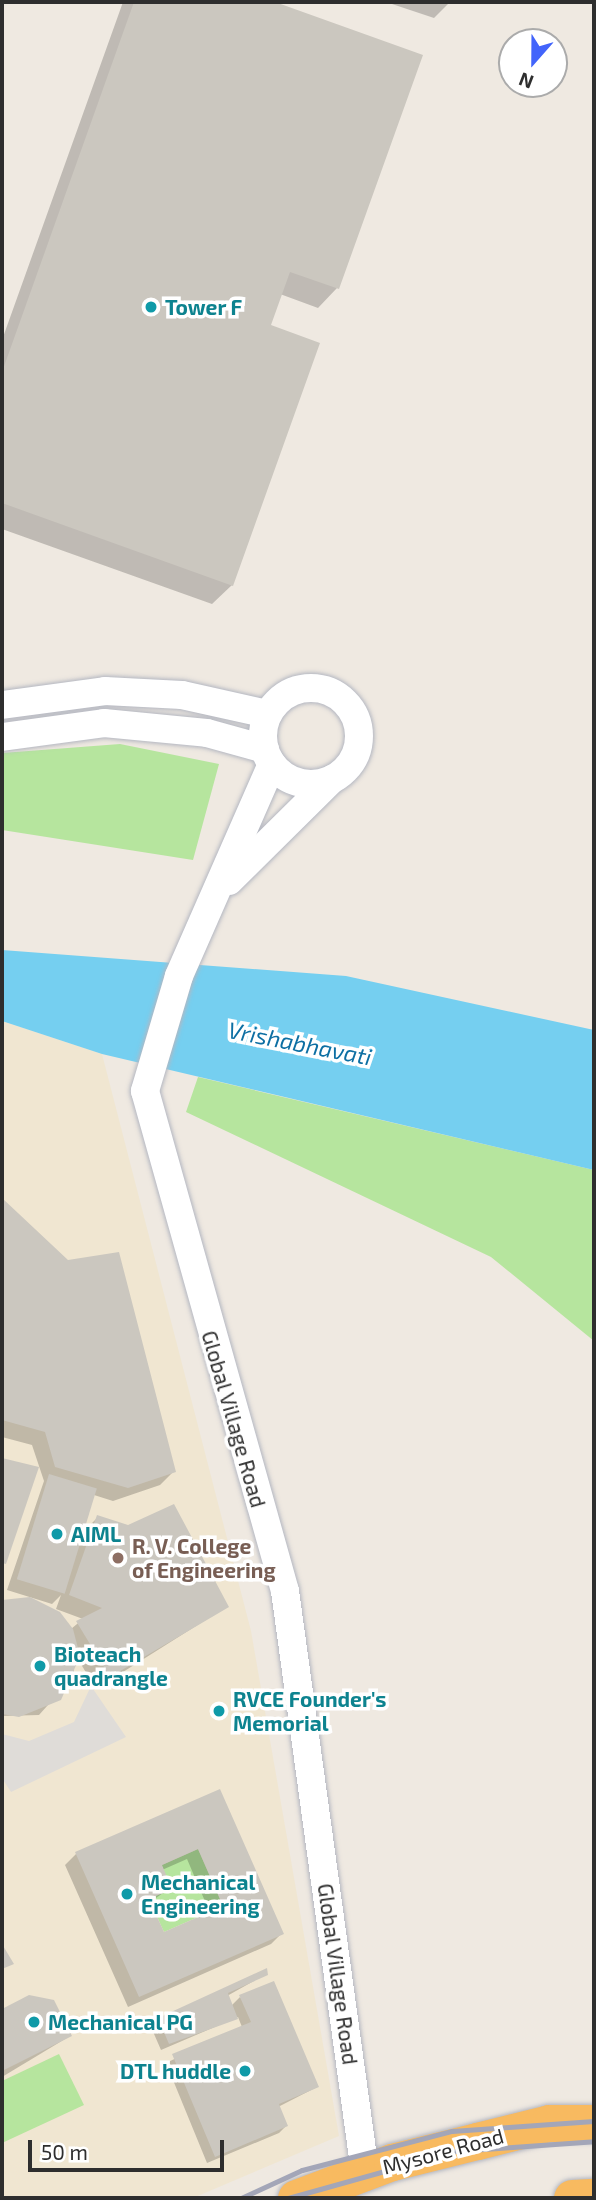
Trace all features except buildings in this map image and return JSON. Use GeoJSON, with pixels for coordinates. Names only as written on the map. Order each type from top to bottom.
{"type":"FeatureCollection","features":[{"type":"Feature","properties":{"kind":"highway","name":"Mysore Road"},"geometry":{"type":"LineString","coordinates":[[296,2198],[365,2172],[549,2123],[594,2123]]}},
{"type":"Feature","properties":{"kind":"highway"},"geometry":{"type":"LineString","coordinates":[[572,2198],[594,2197]]}},
{"type":"Feature","properties":{"kind":"street","name":"Global Village Road"},"geometry":{"type":"LineString","coordinates":[[221,888],[331,779],[358,747],[348,706],[311,688],[281,698],[268,715],[268,756],[221,888],[202,922],[145,1091],[285,1591],[365,2172]]}},
{"type":"Feature","properties":{"kind":"street"},"geometry":{"type":"LineString","coordinates":[[2,705],[105,691],[215,700],[268,715]]}},
{"type":"Feature","properties":{"kind":"street"},"geometry":{"type":"LineString","coordinates":[[2,737],[104,723],[207,733],[268,756],[305,783],[331,779]]}},
{"type":"Feature","properties":{"kind":"shaded area","name":"R. V. College of Engineering"},"geometry":{"type":"Polygon","coordinates":[[[2,1021],[102,1054],[251,1631],[339,2136],[193,2198],[2,2198],[2,1021]]]}},
{"type":"Feature","properties":{"kind":"shaded area"},"geometry":{"type":"Polygon","coordinates":[[[91,1686],[126,1737],[11,1792],[2,1778],[2,1734],[29,1741],[74,1722],[91,1686]]]}},
{"type":"Feature","properties":{"kind":"green space"},"geometry":{"type":"Polygon","coordinates":[[[120,744],[219,764],[193,860],[2,830],[2,753],[120,744]]]}},
{"type":"Feature","properties":{"kind":"green space"},"geometry":{"type":"Polygon","coordinates":[[[198,1077],[594,1170],[594,1341],[491,1257],[186,1112],[198,1077]]]}},
{"type":"Feature","properties":{"kind":"green space"},"geometry":{"type":"Polygon","coordinates":[[[198,1849],[223,1906],[164,1932],[149,1899],[162,1865],[198,1849]]]}},
{"type":"Feature","properties":{"kind":"green space"},"geometry":{"type":"Polygon","coordinates":[[[59,2054],[84,2105],[2,2143],[2,2081],[59,2054]]]}},
{"type":"Feature","properties":{"kind":"water","name":"Vrishabhavati"},"geometry":{"type":"Polygon","coordinates":[[[2,950],[346,976],[594,1030],[594,1170],[102,1054],[2,1021],[2,950]]]}},
{"type":"Feature","properties":{"kind":"railway"},"geometry":{"type":"LineString","coordinates":[[241,2198],[302,2170],[452,2131],[594,2121]]}},
{"type":"Feature","properties":{"kind":"railway"},"geometry":{"type":"LineString","coordinates":[[288,2198],[456,2151],[594,2141]]}},
{"type":"Feature","properties":{"kind":"place","name":"Tower F"},"geometry":{"type":"Point","coordinates":[151,307]}},
{"type":"Feature","properties":{"kind":"place","name":"AIML"},"geometry":{"type":"Point","coordinates":[57,1534]}},
{"type":"Feature","properties":{"kind":"place","name":"R. V. College of Engineering"},"geometry":{"type":"Point","coordinates":[118,1558]}},
{"type":"Feature","properties":{"kind":"place","name":"Bioteach quadrangle"},"geometry":{"type":"Point","coordinates":[40,1666]}},
{"type":"Feature","properties":{"kind":"place","name":"RVCE Founder's Memorial"},"geometry":{"type":"Point","coordinates":[219,1711]}},
{"type":"Feature","properties":{"kind":"place","name":"Mechanical Engineering"},"geometry":{"type":"Point","coordinates":[127,1894]}},
{"type":"Feature","properties":{"kind":"place","name":"Mechanical PG"},"geometry":{"type":"Point","coordinates":[34,2022]}},
{"type":"Feature","properties":{"kind":"place","name":"DTL huddle"},"geometry":{"type":"Point","coordinates":[245,2071]}}]}
